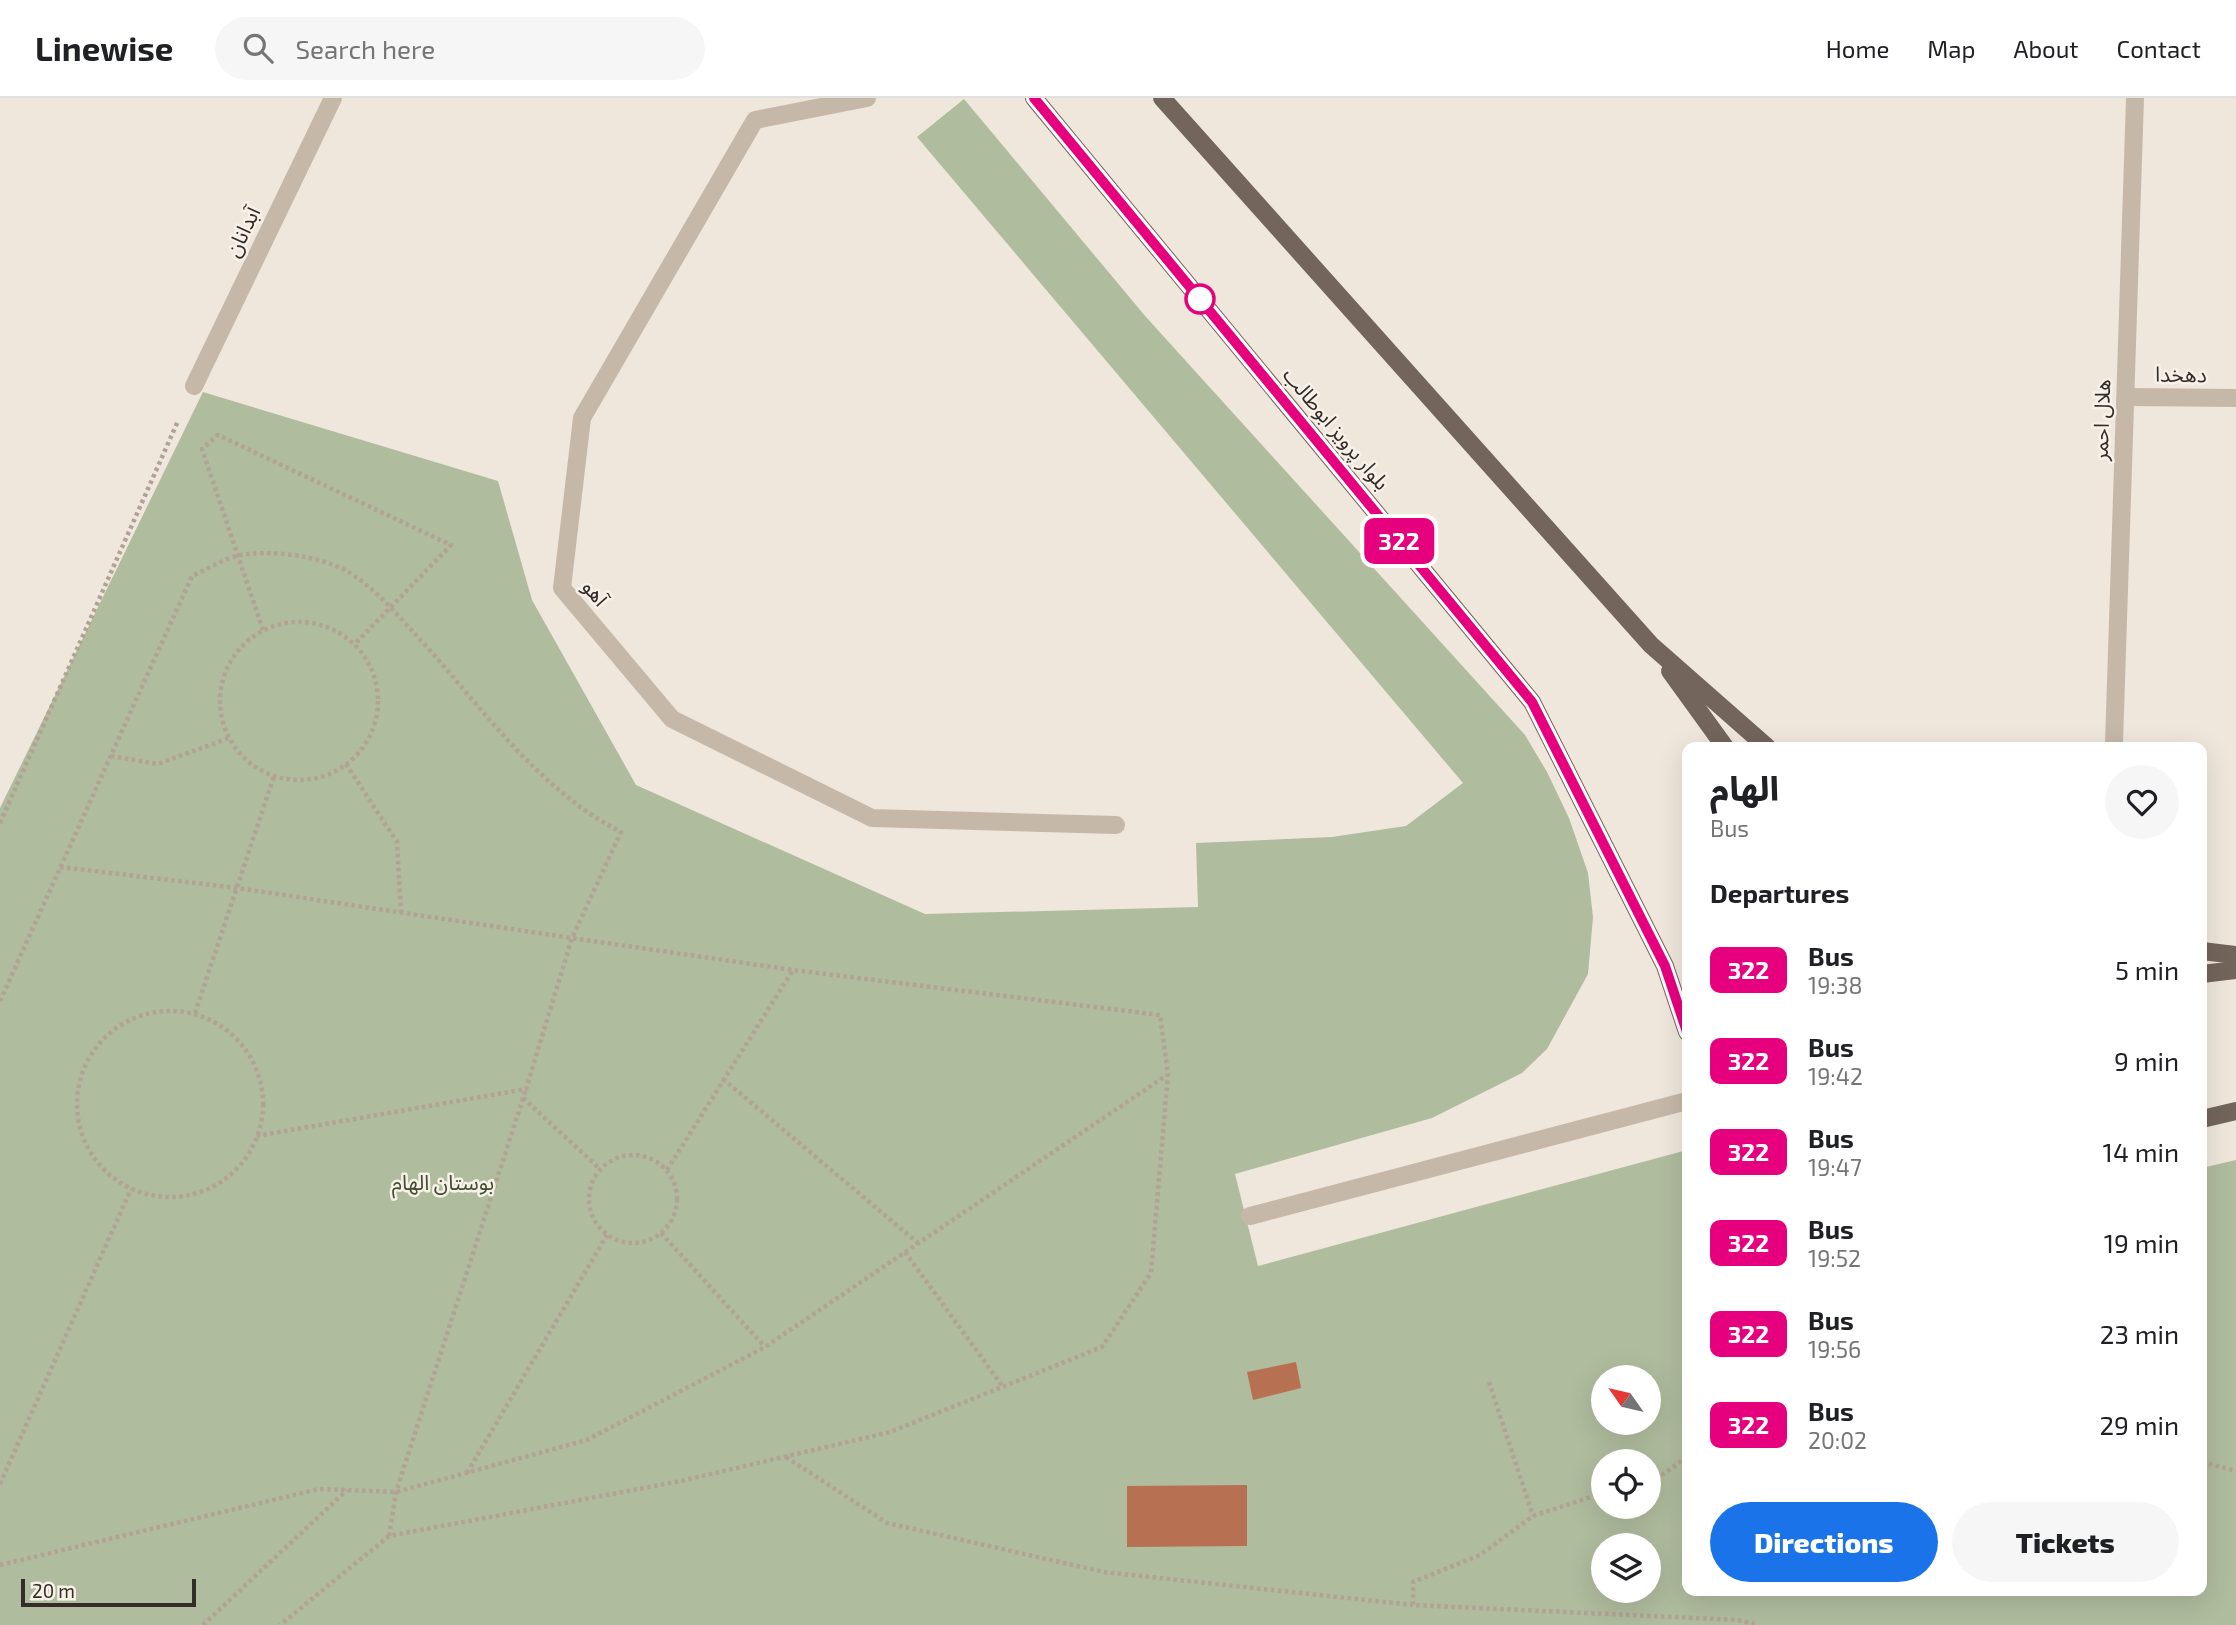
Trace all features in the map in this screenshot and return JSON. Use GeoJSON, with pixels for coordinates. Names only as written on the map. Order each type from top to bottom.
{"type":"FeatureCollection","features":[{"type":"Feature","properties":{"kind":"main road","name":"بلوار پرویز ابوطالب"},"geometry":{"type":"LineString","coordinates":[[1034,98],[1532,702],[1665,966],[1682,1017]]}},
{"type":"Feature","properties":{"kind":"main road"},"geometry":{"type":"LineString","coordinates":[[1162,98],[1651,645],[1721,742]]}},
{"type":"Feature","properties":{"kind":"main road"},"geometry":{"type":"LineString","coordinates":[[1651,645],[1761,742]]}},
{"type":"Feature","properties":{"kind":"main road"},"geometry":{"type":"LineString","coordinates":[[2207,952],[2236,955]]}},
{"type":"Feature","properties":{"kind":"main road"},"geometry":{"type":"LineString","coordinates":[[2207,973],[2236,970]]}},
{"type":"Feature","properties":{"kind":"main road"},"geometry":{"type":"LineString","coordinates":[[2207,1118],[2236,1111]]}},
{"type":"Feature","properties":{"kind":"street","name":"آبدانان"},"geometry":{"type":"LineString","coordinates":[[194,386],[332,98]]}},
{"type":"Feature","properties":{"kind":"street","name":"آهو"},"geometry":{"type":"LineString","coordinates":[[867,98],[755,120],[582,418],[562,588],[672,719],[872,818],[1116,825]]}},
{"type":"Feature","properties":{"kind":"street","name":"هلال احمر"},"geometry":{"type":"LineString","coordinates":[[2115,742],[2135,98]]}},
{"type":"Feature","properties":{"kind":"street","name":"دهخدا"},"geometry":{"type":"LineString","coordinates":[[2126,397],[2236,398]]}},
{"type":"Feature","properties":{"kind":"street"},"geometry":{"type":"LineString","coordinates":[[1250,1216],[1682,1102]]}},
{"type":"Feature","properties":{"kind":"path"},"geometry":{"type":"LineString","coordinates":[[0,823],[194,386]]}},
{"type":"Feature","properties":{"kind":"path"},"geometry":{"type":"LineString","coordinates":[[262,630],[202,449],[218,435],[451,545],[354,645]]}},
{"type":"Feature","properties":{"kind":"path"},"geometry":{"type":"LineString","coordinates":[[0,1001],[192,576],[236,556],[282,554],[332,564],[368,587],[541,776],[598,820],[621,832],[572,939],[396,1492],[389,1536]]}},
{"type":"Feature","properties":{"kind":"path"},"geometry":{"type":"LineString","coordinates":[[289,622],[316,623],[342,634],[354,645],[374,674],[378,699],[375,723],[364,747],[346,764],[324,777],[299,781],[274,776],[252,765],[233,747],[222,723],[219,696],[226,669],[241,646],[262,630],[289,622]]}},
{"type":"Feature","properties":{"kind":"path"},"geometry":{"type":"LineString","coordinates":[[111,755],[158,764],[229,738]]}},
{"type":"Feature","properties":{"kind":"path"},"geometry":{"type":"LineString","coordinates":[[346,764],[397,842],[401,913]]}},
{"type":"Feature","properties":{"kind":"path"},"geometry":{"type":"LineString","coordinates":[[195,1013],[274,776]]}},
{"type":"Feature","properties":{"kind":"path"},"geometry":{"type":"LineString","coordinates":[[61,867],[237,888],[793,970],[1160,1015],[1168,1074],[1151,1273],[1102,1348],[890,1432],[681,1481],[389,1536],[280,1625]]}},
{"type":"Feature","properties":{"kind":"path"},"geometry":{"type":"LineString","coordinates":[[667,1170],[793,970]]}},
{"type":"Feature","properties":{"kind":"path"},"geometry":{"type":"LineString","coordinates":[[164,1011],[195,1013],[223,1027],[245,1048],[259,1075],[263,1106],[257,1136],[242,1163],[219,1183],[191,1195],[160,1198],[131,1189],[105,1172],[88,1148],[78,1118],[78,1087],[89,1059],[108,1034],[134,1018],[164,1011]]}},
{"type":"Feature","properties":{"kind":"path"},"geometry":{"type":"LineString","coordinates":[[0,1565],[319,1489],[396,1492],[587,1440],[765,1347],[1168,1074]]}},
{"type":"Feature","properties":{"kind":"path"},"geometry":{"type":"LineString","coordinates":[[723,1079],[918,1243]]}},
{"type":"Feature","properties":{"kind":"path"},"geometry":{"type":"LineString","coordinates":[[257,1136],[526,1089]]}},
{"type":"Feature","properties":{"kind":"path"},"geometry":{"type":"LineString","coordinates":[[523,1098],[600,1169]]}},
{"type":"Feature","properties":{"kind":"path"},"geometry":{"type":"LineString","coordinates":[[640,1155],[655,1160],[667,1170],[677,1195],[670,1223],[661,1233],[634,1244],[607,1235],[590,1212],[592,1181],[600,1169],[611,1160],[640,1155]]}},
{"type":"Feature","properties":{"kind":"path"},"geometry":{"type":"LineString","coordinates":[[0,1484],[131,1189]]}},
{"type":"Feature","properties":{"kind":"path"},"geometry":{"type":"LineString","coordinates":[[661,1233],[765,1347]]}},
{"type":"Feature","properties":{"kind":"path"},"geometry":{"type":"LineString","coordinates":[[466,1474],[607,1235]]}},
{"type":"Feature","properties":{"kind":"path"},"geometry":{"type":"LineString","coordinates":[[905,1252],[1003,1387]]}},
{"type":"Feature","properties":{"kind":"path"},"geometry":{"type":"LineString","coordinates":[[1489,1382],[1533,1516]]}},
{"type":"Feature","properties":{"kind":"path"},"geometry":{"type":"LineString","coordinates":[[785,1457],[887,1523],[1104,1572],[1413,1605],[1738,1620],[1757,1625]]}},
{"type":"Feature","properties":{"kind":"path"},"geometry":{"type":"LineString","coordinates":[[1661,1475],[1682,1461]]}},
{"type":"Feature","properties":{"kind":"path"},"geometry":{"type":"LineString","coordinates":[[2207,1463],[2236,1471]]}},
{"type":"Feature","properties":{"kind":"path"},"geometry":{"type":"LineString","coordinates":[[203,1625],[347,1490]]}},
{"type":"Feature","properties":{"kind":"path"},"geometry":{"type":"LineString","coordinates":[[1413,1605],[1413,1581],[1480,1555],[1533,1516],[1591,1497]]}},
{"type":"Feature","properties":{"kind":"green space","name":"بوستان الهام"},"geometry":{"type":"Polygon","coordinates":[[[964,99],[1146,317],[1525,735],[1547,772],[1569,818],[1588,873],[1593,917],[1588,974],[1547,1049],[1522,1073],[1432,1118],[1235,1174],[1258,1266],[1682,1151],[1682,1596],[2207,1596],[2207,1167],[2236,1160],[2236,1625],[0,1625],[0,808],[203,392],[498,481],[532,600],[636,785],[925,914],[1198,907],[1196,843],[1332,837],[1406,826],[1463,783],[917,137],[964,99]]]}},
{"type":"Feature","properties":{"kind":"building"},"geometry":{"type":"Polygon","coordinates":[[[1296,1362],[1301,1388],[1253,1400],[1247,1372],[1296,1362]]]}},
{"type":"Feature","properties":{"kind":"building"},"geometry":{"type":"Polygon","coordinates":[[[1247,1485],[1247,1546],[1127,1547],[1127,1486],[1247,1485]]]}},
{"type":"Feature","properties":{"kind":"bus line","name":"322"},"geometry":{"type":"LineString","coordinates":[[1034,98],[1532,702],[1665,966],[1682,1017]]}}]}
